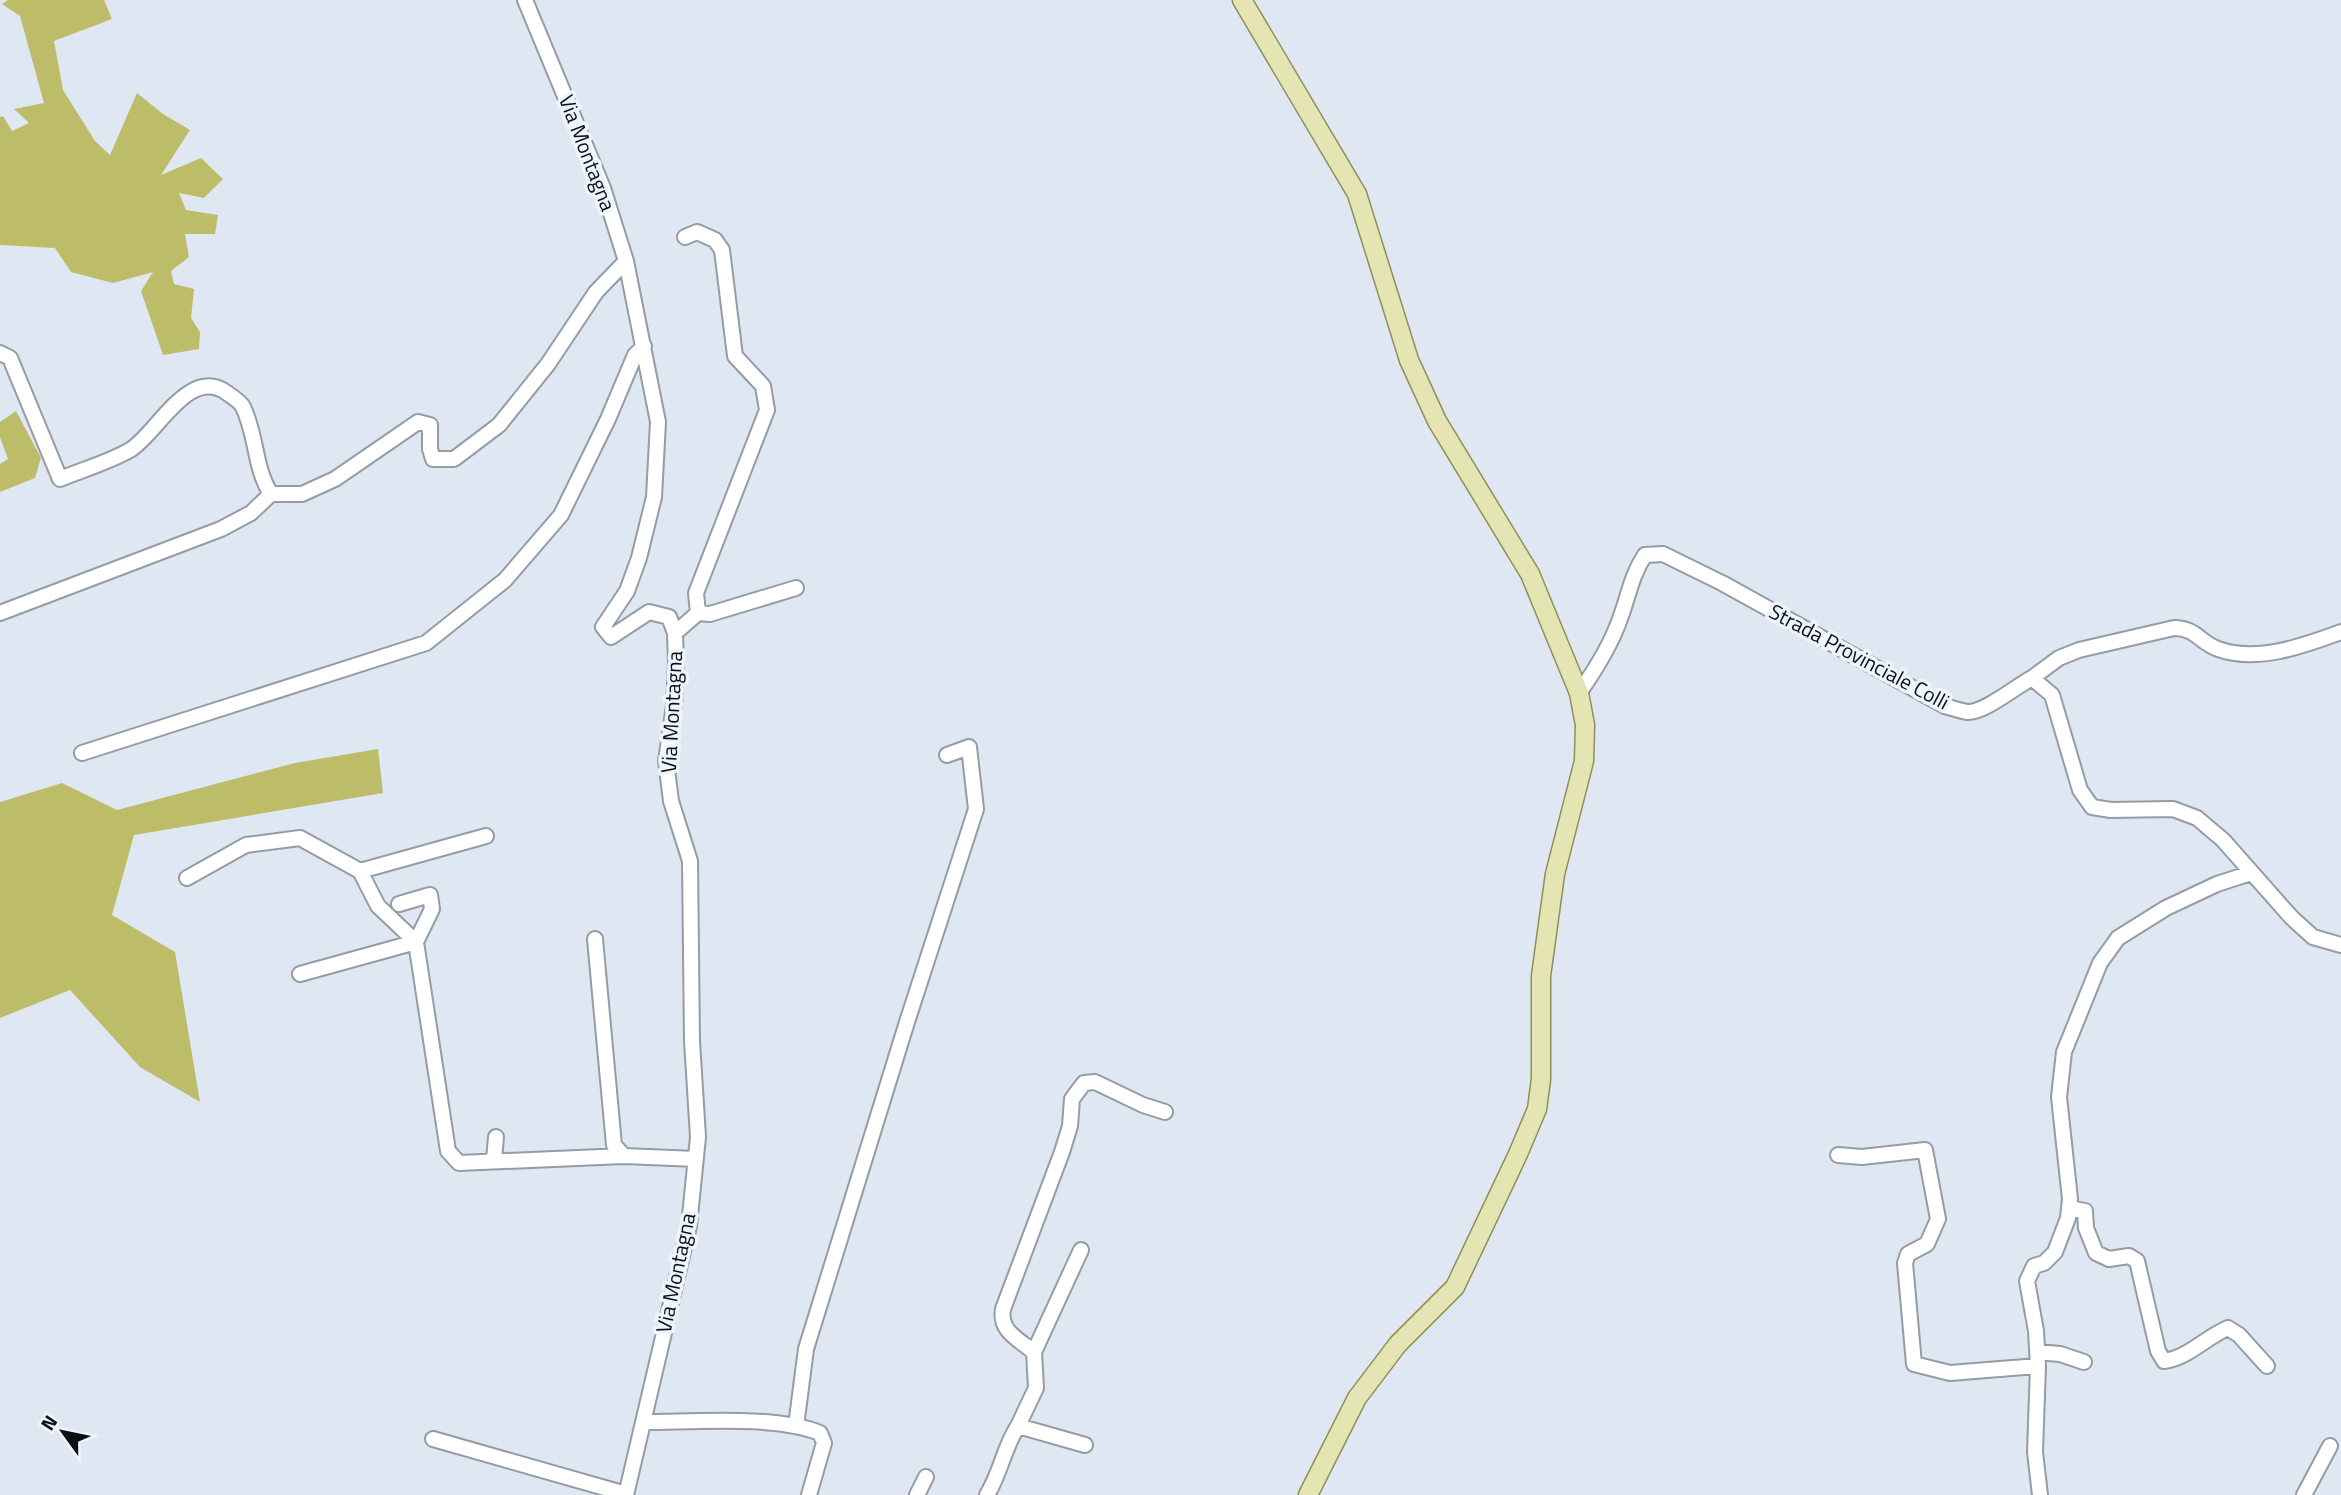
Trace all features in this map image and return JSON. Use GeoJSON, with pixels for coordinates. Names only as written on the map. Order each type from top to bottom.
{"type":"FeatureCollection","features":[{"type":"Feature","properties":{"kind":"main road"},"geometry":{"type":"LineString","coordinates":[[1242,0],[1357,194],[1409,359],[1437,421],[1530,574],[1579,692],[1585,724],[1584,761],[1555,874],[1541,976],[1541,1079],[1536,1109],[1518,1154],[1455,1287],[1398,1344],[1357,1398],[1308,1495]]}},
{"type":"Feature","properties":{"kind":"street","name":"Via Montagna"},"geometry":{"type":"LineString","coordinates":[[525,0],[603,188],[626,261],[658,422],[654,497],[639,558],[627,591],[603,627],[608,643],[649,611],[669,617],[675,633],[674,705],[666,761],[671,801],[690,862],[692,1041],[698,1137],[688,1226],[626,1495]]}},
{"type":"Feature","properties":{"kind":"street"},"geometry":{"type":"LineString","coordinates":[[685,237],[697,232],[715,240],[722,250],[735,356],[763,386],[767,410],[696,593],[698,613]]}},
{"type":"Feature","properties":{"kind":"street"},"geometry":{"type":"LineString","coordinates":[[0,613],[221,529],[251,513],[271,494],[302,494],[335,479],[418,422],[430,425],[430,449],[433,458],[454,459],[499,425],[548,364],[596,292],[626,261]]}},
{"type":"Feature","properties":{"kind":"street"},"geometry":{"type":"LineString","coordinates":[[82,752],[426,643],[505,580],[561,515],[608,419],[635,355],[644,346]]}},
{"type":"Feature","properties":{"kind":"street"},"geometry":{"type":"LineString","coordinates":[[0,353],[10,358],[60,479],[129,450],[149,435],[169,410],[190,392],[207,385],[223,390],[242,405],[253,435],[262,481],[271,494]]}},
{"type":"Feature","properties":{"kind":"street","name":"Strada Provinciale Colli"},"geometry":{"type":"LineString","coordinates":[[1579,692],[1597,668],[1620,618],[1635,570],[1645,555],[1663,554],[1722,583],[1945,706],[1966,712],[1982,710],[2032,678]]}},
{"type":"Feature","properties":{"kind":"street"},"geometry":{"type":"LineString","coordinates":[[675,633],[698,613],[710,614],[796,589]]}},
{"type":"Feature","properties":{"kind":"street"},"geometry":{"type":"LineString","coordinates":[[2341,632],[2256,655],[2209,646],[2185,628],[2174,628],[2078,650],[2059,657],[2032,678],[2052,695],[2080,790],[2092,807],[2111,810],[2173,808],[2197,818],[2223,840],[2292,918],[2314,937],[2341,945]]}},
{"type":"Feature","properties":{"kind":"street"},"geometry":{"type":"LineString","coordinates":[[796,1426],[806,1349],[976,809],[969,747],[947,755]]}},
{"type":"Feature","properties":{"kind":"street"},"geometry":{"type":"LineString","coordinates":[[360,872],[486,836]]}},
{"type":"Feature","properties":{"kind":"street"},"geometry":{"type":"LineString","coordinates":[[187,878],[246,845],[300,838],[360,872],[378,906],[416,942]]}},
{"type":"Feature","properties":{"kind":"street"},"geometry":{"type":"LineString","coordinates":[[2040,1495],[2035,1452],[2038,1359],[2027,1281],[2034,1266],[2044,1262],[2055,1252],[2068,1218],[2070,1199],[2059,1097],[2064,1052],[2100,964],[2118,938],[2166,908],[2217,884],[2251,873]]}},
{"type":"Feature","properties":{"kind":"street"},"geometry":{"type":"LineString","coordinates":[[399,904],[430,895],[432,909],[416,942],[448,1151],[458,1163],[624,1156],[696,1159]]}},
{"type":"Feature","properties":{"kind":"street"},"geometry":{"type":"LineString","coordinates":[[595,939],[614,1145],[624,1156]]}},
{"type":"Feature","properties":{"kind":"street"},"geometry":{"type":"LineString","coordinates":[[300,974],[416,942]]}},
{"type":"Feature","properties":{"kind":"street"},"geometry":{"type":"LineString","coordinates":[[1034,1352],[1005,1329],[1001,1319],[1062,1152],[1070,1126],[1072,1099],[1084,1083],[1095,1082],[1143,1105],[1165,1112]]}},
{"type":"Feature","properties":{"kind":"street"},"geometry":{"type":"LineString","coordinates":[[494,1160],[496,1137]]}},
{"type":"Feature","properties":{"kind":"street"},"geometry":{"type":"LineString","coordinates":[[1838,1155],[1862,1157],[1925,1150],[1938,1219],[1927,1244],[1908,1254],[1905,1263],[1914,1364],[1950,1373],[2060,1354],[2084,1362]]}},
{"type":"Feature","properties":{"kind":"street"},"geometry":{"type":"LineString","coordinates":[[2069,1208],[2085,1211],[2086,1228],[2096,1253],[2109,1259],[2129,1256],[2137,1261],[2158,1351],[2164,1362],[2176,1360],[2228,1328],[2239,1335],[2267,1366]]}},
{"type":"Feature","properties":{"kind":"street"},"geometry":{"type":"LineString","coordinates":[[987,1495],[998,1476],[1010,1437],[1036,1388],[1034,1352],[1081,1250]]}},
{"type":"Feature","properties":{"kind":"street"},"geometry":{"type":"LineString","coordinates":[[644,1422],[767,1422],[820,1433],[824,1443],[809,1495]]}},
{"type":"Feature","properties":{"kind":"street"},"geometry":{"type":"LineString","coordinates":[[1018,1426],[1085,1445]]}},
{"type":"Feature","properties":{"kind":"street"},"geometry":{"type":"LineString","coordinates":[[433,1439],[626,1495]]}},
{"type":"Feature","properties":{"kind":"street"},"geometry":{"type":"LineString","coordinates":[[2304,1495],[2330,1447]]}},
{"type":"Feature","properties":{"kind":"street"},"geometry":{"type":"LineString","coordinates":[[917,1495],[926,1477]]}},
{"type":"Feature","properties":{"kind":"shaded area"},"geometry":{"type":"Polygon","coordinates":[[[8,0],[104,0],[112,19],[54,41],[63,90],[95,141],[110,155],[137,93],[163,114],[190,130],[161,175],[201,158],[223,179],[204,198],[179,193],[186,210],[218,215],[215,234],[185,234],[189,257],[171,271],[174,284],[194,289],[191,318],[200,332],[199,349],[163,355],[141,291],[153,272],[113,283],[71,272],[55,248],[0,245],[0,117],[3,116],[12,131],[29,123],[14,109],[44,103],[20,16],[2,4],[8,0]]]}},
{"type":"Feature","properties":{"kind":"shaded area"},"geometry":{"type":"Polygon","coordinates":[[[16,411],[41,458],[35,478],[0,492],[0,464],[8,459],[0,437],[0,422],[16,411]]]}},
{"type":"Feature","properties":{"kind":"shaded area"},"geometry":{"type":"Polygon","coordinates":[[[378,749],[383,793],[134,835],[112,915],[175,952],[200,1102],[140,1067],[70,990],[0,1018],[0,802],[62,783],[117,810],[295,763],[378,749]]]}}]}
